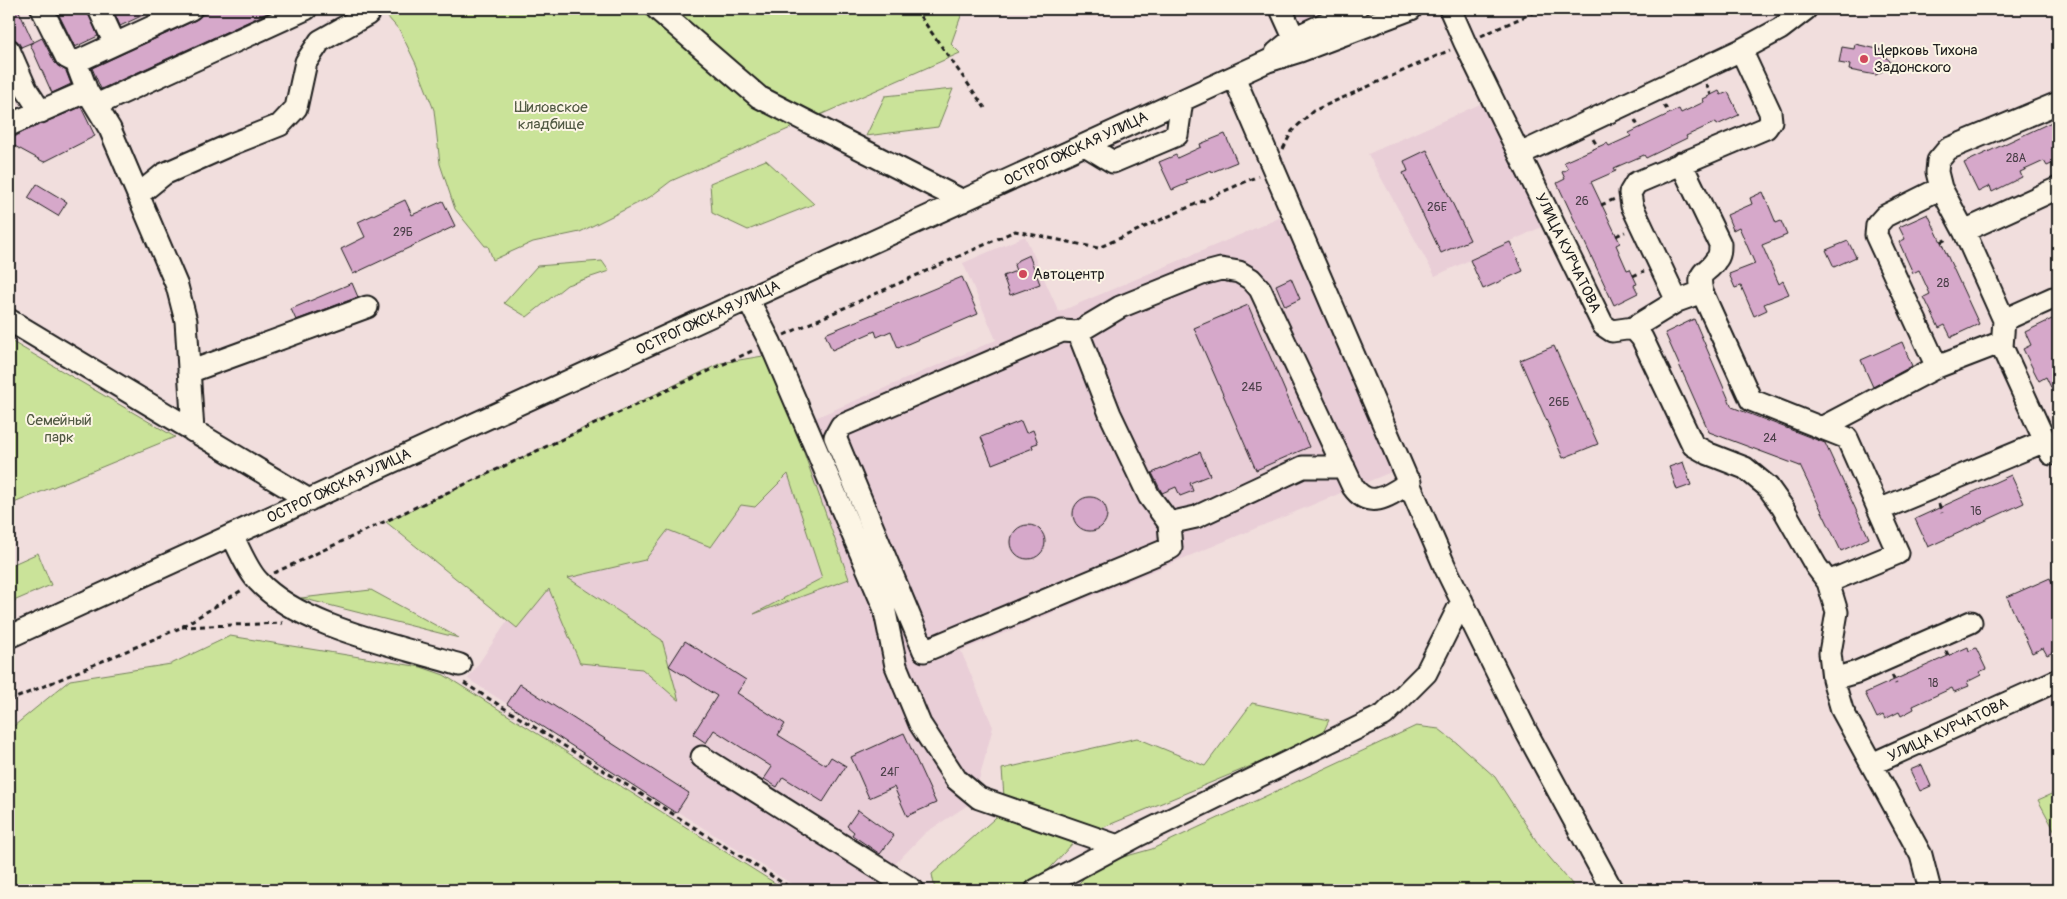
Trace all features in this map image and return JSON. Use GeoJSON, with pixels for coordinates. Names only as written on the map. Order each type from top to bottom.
{"type":"FeatureCollection","features":[{"type":"Feature","properties":{"kind":"street"},"geometry":{"type":"LineString","coordinates":[[42,9],[66,56],[76,62],[91,98],[110,129],[177,286],[186,321],[193,431]]}},
{"type":"Feature","properties":{"kind":"street"},"geometry":{"type":"LineString","coordinates":[[99,9],[115,44]]}},
{"type":"Feature","properties":{"kind":"street"},"geometry":{"type":"LineString","coordinates":[[76,62],[115,44],[159,15],[191,9]]}},
{"type":"Feature","properties":{"kind":"street"},"geometry":{"type":"LineString","coordinates":[[9,125],[40,112],[91,98],[278,15],[306,9]]}},
{"type":"Feature","properties":{"kind":"street"},"geometry":{"type":"LineString","coordinates":[[657,9],[759,96],[962,201]]}},
{"type":"Feature","properties":{"kind":"street"},"geometry":{"type":"LineString","coordinates":[[1281,9],[1297,45]]}},
{"type":"Feature","properties":{"kind":"street"},"geometry":{"type":"LineString","coordinates":[[1297,45],[1356,9]]}},
{"type":"Feature","properties":{"kind":"street"},"geometry":{"type":"LineString","coordinates":[[1297,45],[1410,9]]}},
{"type":"Feature","properties":{"kind":"street","name":"УЛИЦА КУРЧАТОВА"},"geometry":{"type":"LineString","coordinates":[[1450,9],[1603,326],[1612,331],[1633,328],[1642,338],[1693,445],[1709,454],[1745,468],[1768,486],[1783,508],[1816,566],[1828,582],[1837,612],[1830,653],[1833,679],[1842,710],[1872,764],[2058,680]]}},
{"type":"Feature","properties":{"kind":"street"},"geometry":{"type":"LineString","coordinates":[[1520,154],[1741,50],[1780,29],[1806,9]]}},
{"type":"Feature","properties":{"kind":"street"},"geometry":{"type":"LineString","coordinates":[[138,195],[164,174],[280,125],[296,108],[306,62],[320,41],[368,14]]}},
{"type":"Feature","properties":{"kind":"street","name":"ОСТРОГОЖСКАЯ УЛИЦА"},"geometry":{"type":"LineString","coordinates":[[9,637],[1234,77],[1297,45]]}},
{"type":"Feature","properties":{"kind":"street"},"geometry":{"type":"LineString","coordinates":[[9,50],[26,89],[40,112]]}},
{"type":"Feature","properties":{"kind":"street"},"geometry":{"type":"LineString","coordinates":[[1677,301],[1632,206],[1630,193],[1636,183],[1766,128],[1771,121],[1770,112],[1741,50]]}},
{"type":"Feature","properties":{"kind":"street"},"geometry":{"type":"LineString","coordinates":[[1234,77],[1445,567],[1527,733],[1612,890]]}},
{"type":"Feature","properties":{"kind":"street"},"geometry":{"type":"LineString","coordinates":[[1085,145],[1113,162],[1177,135],[1182,100]]}},
{"type":"Feature","properties":{"kind":"street"},"geometry":{"type":"LineString","coordinates":[[1879,510],[2048,448],[2002,347],[2004,320],[1964,231],[1941,188],[1937,172],[1938,161],[1948,149],[2058,103]]}},
{"type":"Feature","properties":{"kind":"street"},"geometry":{"type":"LineString","coordinates":[[1681,164],[1720,244],[1716,262],[1703,271],[1700,283],[1702,292],[1751,400],[1847,438],[1898,552],[1828,582]]}},
{"type":"Feature","properties":{"kind":"street"},"geometry":{"type":"LineString","coordinates":[[1936,367],[1876,235],[1877,225],[1885,216],[1941,188]]}},
{"type":"Feature","properties":{"kind":"street"},"geometry":{"type":"LineString","coordinates":[[1964,231],[2058,188]]}},
{"type":"Feature","properties":{"kind":"street"},"geometry":{"type":"LineString","coordinates":[[1078,332],[1114,422],[1149,496],[1169,523],[1171,548],[924,651],[835,437],[841,426],[1062,331],[1078,332],[1120,307],[1202,274],[1221,269],[1238,272],[1252,279],[1260,289],[1359,496],[1368,500],[1387,496],[1410,482]]}},
{"type":"Feature","properties":{"kind":"street"},"geometry":{"type":"LineString","coordinates":[[1633,328],[1677,301],[1702,292]]}},
{"type":"Feature","properties":{"kind":"street"},"geometry":{"type":"LineString","coordinates":[[2004,320],[2058,297]]}},
{"type":"Feature","properties":{"kind":"street"},"geometry":{"type":"LineString","coordinates":[[748,299],[764,345],[884,607],[896,666],[920,724],[956,779],[979,798],[1118,846]]}},
{"type":"Feature","properties":{"kind":"street"},"geometry":{"type":"LineString","coordinates":[[189,372],[368,307]]}},
{"type":"Feature","properties":{"kind":"street"},"geometry":{"type":"LineString","coordinates":[[9,320],[309,500]]}},
{"type":"Feature","properties":{"kind":"street"},"geometry":{"type":"LineString","coordinates":[[1821,428],[1936,367],[2002,342]]}},
{"type":"Feature","properties":{"kind":"street"},"geometry":{"type":"LineString","coordinates":[[1169,523],[1196,517],[1303,467],[1344,467]]}},
{"type":"Feature","properties":{"kind":"street"},"geometry":{"type":"LineString","coordinates":[[232,535],[257,581],[290,607],[344,630],[460,673]]}},
{"type":"Feature","properties":{"kind":"street"},"geometry":{"type":"LineString","coordinates":[[1036,890],[1118,846],[1384,715],[1426,673],[1462,601]]}},
{"type":"Feature","properties":{"kind":"street"},"geometry":{"type":"LineString","coordinates":[[1833,679],[1864,669],[1971,622]]}},
{"type":"Feature","properties":{"kind":"street"},"geometry":{"type":"LineString","coordinates":[[702,757],[912,890]]}},
{"type":"Feature","properties":{"kind":"street"},"geometry":{"type":"LineString","coordinates":[[1872,764],[1921,855],[1930,890]]}},
{"type":"Feature","properties":{"kind":"path"},"geometry":{"type":"LineString","coordinates":[[915,9],[985,108]]}},
{"type":"Feature","properties":{"kind":"path"},"geometry":{"type":"LineString","coordinates":[[9,701],[180,628],[257,581],[764,345],[1015,231],[1098,248],[1274,167],[1292,132],[1314,111],[1541,9]]}},
{"type":"Feature","properties":{"kind":"path"},"geometry":{"type":"LineString","coordinates":[[180,628],[284,622]]}},
{"type":"Feature","properties":{"kind":"path"},"geometry":{"type":"LineString","coordinates":[[460,673],[794,890]]}},
{"type":"Feature","properties":{"kind":"shaded area"},"geometry":{"type":"Polygon","coordinates":[[[1296,9],[1320,9],[1305,25],[1296,9]]]}},
{"type":"Feature","properties":{"kind":"shaded area"},"geometry":{"type":"Polygon","coordinates":[[[1487,101],[1546,225],[1435,276],[1368,154],[1487,101]]]}},
{"type":"Feature","properties":{"kind":"shaded area"},"geometry":{"type":"Polygon","coordinates":[[[1286,215],[1396,470],[961,651],[993,727],[975,795],[968,805],[925,833],[870,890],[801,890],[468,679],[536,579],[823,439],[815,418],[996,340],[963,263],[1025,236],[1059,312],[1286,215]]]}},
{"type":"Feature","properties":{"kind":"green space","name":"Шиловское кладбище"},"geometry":{"type":"Polygon","coordinates":[[[385,9],[957,9],[961,16],[951,44],[960,53],[671,181],[650,197],[580,232],[533,242],[493,260],[488,246],[485,246],[455,209],[440,164],[434,110],[416,64],[400,31],[387,16],[385,9]]]}},
{"type":"Feature","properties":{"kind":"green space"},"geometry":{"type":"Polygon","coordinates":[[[953,89],[938,127],[866,136],[885,96],[953,89]]]}},
{"type":"Feature","properties":{"kind":"green space"},"geometry":{"type":"Polygon","coordinates":[[[766,160],[814,204],[748,230],[712,213],[710,183],[766,160]]]}},
{"type":"Feature","properties":{"kind":"green space"},"geometry":{"type":"Polygon","coordinates":[[[602,261],[609,271],[567,285],[527,317],[504,303],[537,266],[602,261]]]}},
{"type":"Feature","properties":{"kind":"green space","name":"Семейный парк"},"geometry":{"type":"Polygon","coordinates":[[[9,340],[175,437],[9,505],[9,340]]]}},
{"type":"Feature","properties":{"kind":"green space"},"geometry":{"type":"Polygon","coordinates":[[[769,355],[849,579],[754,614],[822,578],[788,474],[755,507],[741,505],[711,547],[668,530],[645,560],[568,578],[662,640],[679,701],[642,669],[580,663],[549,589],[517,628],[386,522],[721,363],[769,355]]]}},
{"type":"Feature","properties":{"kind":"green space"},"geometry":{"type":"Polygon","coordinates":[[[38,553],[51,585],[9,603],[9,566],[38,553]]]}},
{"type":"Feature","properties":{"kind":"green space"},"geometry":{"type":"Polygon","coordinates":[[[371,590],[459,638],[301,598],[371,590]]]}},
{"type":"Feature","properties":{"kind":"green space"},"geometry":{"type":"Polygon","coordinates":[[[230,636],[421,667],[444,675],[786,890],[9,890],[9,730],[70,680],[171,664],[230,636]]]}},
{"type":"Feature","properties":{"kind":"green space"},"geometry":{"type":"Polygon","coordinates":[[[1252,703],[1329,720],[1321,737],[1099,829],[1004,797],[1002,769],[1137,738],[1205,766],[1252,703]]]}},
{"type":"Feature","properties":{"kind":"green space"},"geometry":{"type":"Polygon","coordinates":[[[1416,726],[1439,729],[1495,777],[1539,845],[1572,884],[1572,890],[1072,890],[1098,864],[1152,849],[1416,726]]]}},
{"type":"Feature","properties":{"kind":"green space"},"geometry":{"type":"Polygon","coordinates":[[[2058,791],[2058,837],[2038,800],[2058,791]]]}},
{"type":"Feature","properties":{"kind":"green space"},"geometry":{"type":"Polygon","coordinates":[[[1003,811],[1073,843],[1043,876],[1015,890],[935,890],[932,874],[1003,811]]]}},
{"type":"Feature","properties":{"kind":"building"},"geometry":{"type":"Polygon","coordinates":[[[9,9],[18,9],[33,42],[21,47],[16,40],[9,38],[9,9]]]}},
{"type":"Feature","properties":{"kind":"building"},"geometry":{"type":"Polygon","coordinates":[[[56,9],[87,9],[98,36],[75,47],[56,9]]]}},
{"type":"Feature","properties":{"kind":"building"},"geometry":{"type":"Polygon","coordinates":[[[113,9],[156,9],[120,26],[113,9]]]}},
{"type":"Feature","properties":{"kind":"building"},"geometry":{"type":"Polygon","coordinates":[[[216,9],[276,9],[101,89],[92,68],[216,9]]]}},
{"type":"Feature","properties":{"kind":"building"},"geometry":{"type":"Polygon","coordinates":[[[42,38],[55,63],[66,71],[71,84],[52,93],[30,44],[42,38]]]}},
{"type":"Feature","properties":{"kind":"building","name":"Церковь Тихона Задонского"},"geometry":{"type":"Polygon","coordinates":[[[1855,44],[1882,50],[1881,53],[1890,61],[1889,67],[1876,75],[1849,70],[1850,65],[1839,63],[1842,47],[1854,49],[1855,44]]]}},
{"type":"Feature","properties":{"kind":"building"},"geometry":{"type":"Polygon","coordinates":[[[1719,91],[1721,95],[1728,92],[1739,115],[1717,125],[1716,122],[1646,158],[1644,155],[1614,168],[1616,171],[1591,182],[1620,243],[1616,245],[1627,270],[1630,269],[1637,284],[1634,285],[1638,293],[1614,305],[1557,183],[1565,179],[1562,172],[1568,169],[1564,162],[1607,143],[1609,146],[1631,136],[1629,133],[1679,109],[1681,113],[1704,102],[1703,99],[1719,91]]]}},
{"type":"Feature","properties":{"kind":"building"},"geometry":{"type":"Polygon","coordinates":[[[81,107],[95,136],[44,162],[9,143],[9,140],[25,131],[81,107]]]}},
{"type":"Feature","properties":{"kind":"building"},"geometry":{"type":"Polygon","coordinates":[[[2058,119],[2058,161],[2047,166],[2044,161],[2020,172],[2022,177],[1992,192],[1990,186],[1978,192],[1964,163],[2058,119]]]}},
{"type":"Feature","properties":{"kind":"building"},"geometry":{"type":"Polygon","coordinates":[[[1225,134],[1237,162],[1186,180],[1188,183],[1172,190],[1159,162],[1176,155],[1177,158],[1201,147],[1200,144],[1225,134]]]}},
{"type":"Feature","properties":{"kind":"building"},"geometry":{"type":"Polygon","coordinates":[[[1427,150],[1470,240],[1441,253],[1403,173],[1408,171],[1404,161],[1427,150]]]}},
{"type":"Feature","properties":{"kind":"building"},"geometry":{"type":"Polygon","coordinates":[[[37,184],[67,202],[58,216],[28,198],[37,184]]]}},
{"type":"Feature","properties":{"kind":"building"},"geometry":{"type":"Polygon","coordinates":[[[1763,192],[1776,223],[1781,221],[1787,235],[1762,245],[1779,284],[1783,281],[1789,294],[1764,304],[1767,310],[1754,316],[1741,286],[1735,288],[1729,274],[1755,264],[1739,227],[1733,230],[1727,215],[1752,204],[1750,198],[1763,192]]]}},
{"type":"Feature","properties":{"kind":"building"},"geometry":{"type":"Polygon","coordinates":[[[405,200],[412,215],[443,201],[455,226],[353,274],[341,249],[365,237],[358,222],[405,200]]]}},
{"type":"Feature","properties":{"kind":"building"},"geometry":{"type":"Polygon","coordinates":[[[1928,214],[1979,324],[1951,337],[1945,325],[1939,328],[1924,297],[1930,294],[1919,270],[1913,273],[1899,242],[1905,239],[1899,227],[1928,214]]]}},
{"type":"Feature","properties":{"kind":"building"},"geometry":{"type":"Polygon","coordinates":[[[1848,241],[1856,257],[1834,267],[1826,250],[1848,241]]]}},
{"type":"Feature","properties":{"kind":"building"},"geometry":{"type":"Polygon","coordinates":[[[1510,242],[1523,271],[1483,289],[1470,260],[1510,242]]]}},
{"type":"Feature","properties":{"kind":"building","name":"Автоцентр"},"geometry":{"type":"Polygon","coordinates":[[[1029,255],[1040,284],[1010,295],[1003,276],[1016,271],[1014,265],[1018,260],[1029,255]]]}},
{"type":"Feature","properties":{"kind":"building"},"geometry":{"type":"Polygon","coordinates":[[[962,277],[978,314],[898,348],[891,331],[877,337],[875,331],[832,350],[825,334],[962,277]]]}},
{"type":"Feature","properties":{"kind":"building"},"geometry":{"type":"Polygon","coordinates":[[[1291,278],[1300,299],[1285,306],[1276,285],[1291,278]]]}},
{"type":"Feature","properties":{"kind":"building"},"geometry":{"type":"Polygon","coordinates":[[[352,283],[358,297],[296,320],[291,309],[352,283]]]}},
{"type":"Feature","properties":{"kind":"building"},"geometry":{"type":"Polygon","coordinates":[[[1248,305],[1309,447],[1256,470],[1194,328],[1248,305]]]}},
{"type":"Feature","properties":{"kind":"building"},"geometry":{"type":"Polygon","coordinates":[[[2054,318],[2058,327],[2058,402],[2046,377],[2039,381],[2023,349],[2031,345],[2025,332],[2054,318]]]}},
{"type":"Feature","properties":{"kind":"building"},"geometry":{"type":"Polygon","coordinates":[[[1694,319],[1732,407],[1825,443],[1869,538],[1841,551],[1800,466],[1709,432],[1665,333],[1694,319]]]}},
{"type":"Feature","properties":{"kind":"building"},"geometry":{"type":"Polygon","coordinates":[[[1902,342],[1912,366],[1873,387],[1861,360],[1902,342]]]}},
{"type":"Feature","properties":{"kind":"building"},"geometry":{"type":"Polygon","coordinates":[[[1554,346],[1598,444],[1563,458],[1520,360],[1554,346]]]}},
{"type":"Feature","properties":{"kind":"building"},"geometry":{"type":"Polygon","coordinates":[[[1021,421],[1026,433],[1033,430],[1038,443],[1032,445],[1033,448],[992,464],[981,437],[1021,421]]]}},
{"type":"Feature","properties":{"kind":"building"},"geometry":{"type":"Polygon","coordinates":[[[1200,452],[1210,475],[1190,483],[1193,491],[1180,496],[1176,487],[1162,493],[1152,473],[1200,452]]]}},
{"type":"Feature","properties":{"kind":"building"},"geometry":{"type":"Polygon","coordinates":[[[1683,462],[1691,485],[1677,490],[1669,467],[1683,462]]]}},
{"type":"Feature","properties":{"kind":"building"},"geometry":{"type":"Polygon","coordinates":[[[2011,475],[2024,503],[1928,547],[1915,519],[2011,475]]]}},
{"type":"Feature","properties":{"kind":"building"},"geometry":{"type":"Polygon","coordinates":[[[1090,497],[1097,498],[1102,502],[1106,507],[1106,521],[1102,526],[1097,530],[1090,531],[1083,530],[1078,526],[1074,521],[1073,514],[1074,507],[1078,502],[1083,498],[1090,497]]]}},
{"type":"Feature","properties":{"kind":"building"},"geometry":{"type":"Polygon","coordinates":[[[1028,525],[1035,526],[1040,530],[1044,535],[1044,549],[1040,554],[1035,558],[1028,559],[1021,558],[1016,554],[1012,549],[1011,542],[1012,535],[1016,530],[1021,526],[1028,525]]]}},
{"type":"Feature","properties":{"kind":"building"},"geometry":{"type":"Polygon","coordinates":[[[2050,578],[2058,597],[2058,650],[2047,655],[2043,648],[2032,653],[2007,597],[2050,578]]]}},
{"type":"Feature","properties":{"kind":"building"},"geometry":{"type":"Polygon","coordinates":[[[685,641],[746,680],[737,693],[785,724],[778,735],[826,765],[831,757],[846,766],[823,802],[783,777],[777,787],[764,779],[772,767],[714,730],[706,743],[693,734],[717,696],[669,666],[685,641]]]}},
{"type":"Feature","properties":{"kind":"building"},"geometry":{"type":"Polygon","coordinates":[[[1968,647],[1969,651],[1976,648],[1986,669],[1979,672],[1981,675],[1967,682],[1969,686],[1954,692],[1952,688],[1913,706],[1914,709],[1901,716],[1899,712],[1885,719],[1883,715],[1877,718],[1865,693],[1968,647]]]}},
{"type":"Feature","properties":{"kind":"building"},"geometry":{"type":"Polygon","coordinates":[[[520,684],[689,793],[676,813],[507,704],[520,684]]]}},
{"type":"Feature","properties":{"kind":"building"},"geometry":{"type":"Polygon","coordinates":[[[904,733],[936,803],[907,816],[894,787],[869,798],[851,757],[904,733]]]}},
{"type":"Feature","properties":{"kind":"building"},"geometry":{"type":"Polygon","coordinates":[[[1922,765],[1931,786],[1920,791],[1910,770],[1922,765]]]}},
{"type":"Feature","properties":{"kind":"building"},"geometry":{"type":"Polygon","coordinates":[[[858,810],[894,836],[880,854],[852,835],[854,832],[847,826],[858,810]]]}},
{"type":"Feature","properties":{"kind":"place","name":"Церковь Тихона Задонского"},"geometry":{"type":"Point","coordinates":[1864,59]}},
{"type":"Feature","properties":{"kind":"place","name":"Автоцентр"},"geometry":{"type":"Point","coordinates":[1023,274]}}]}
